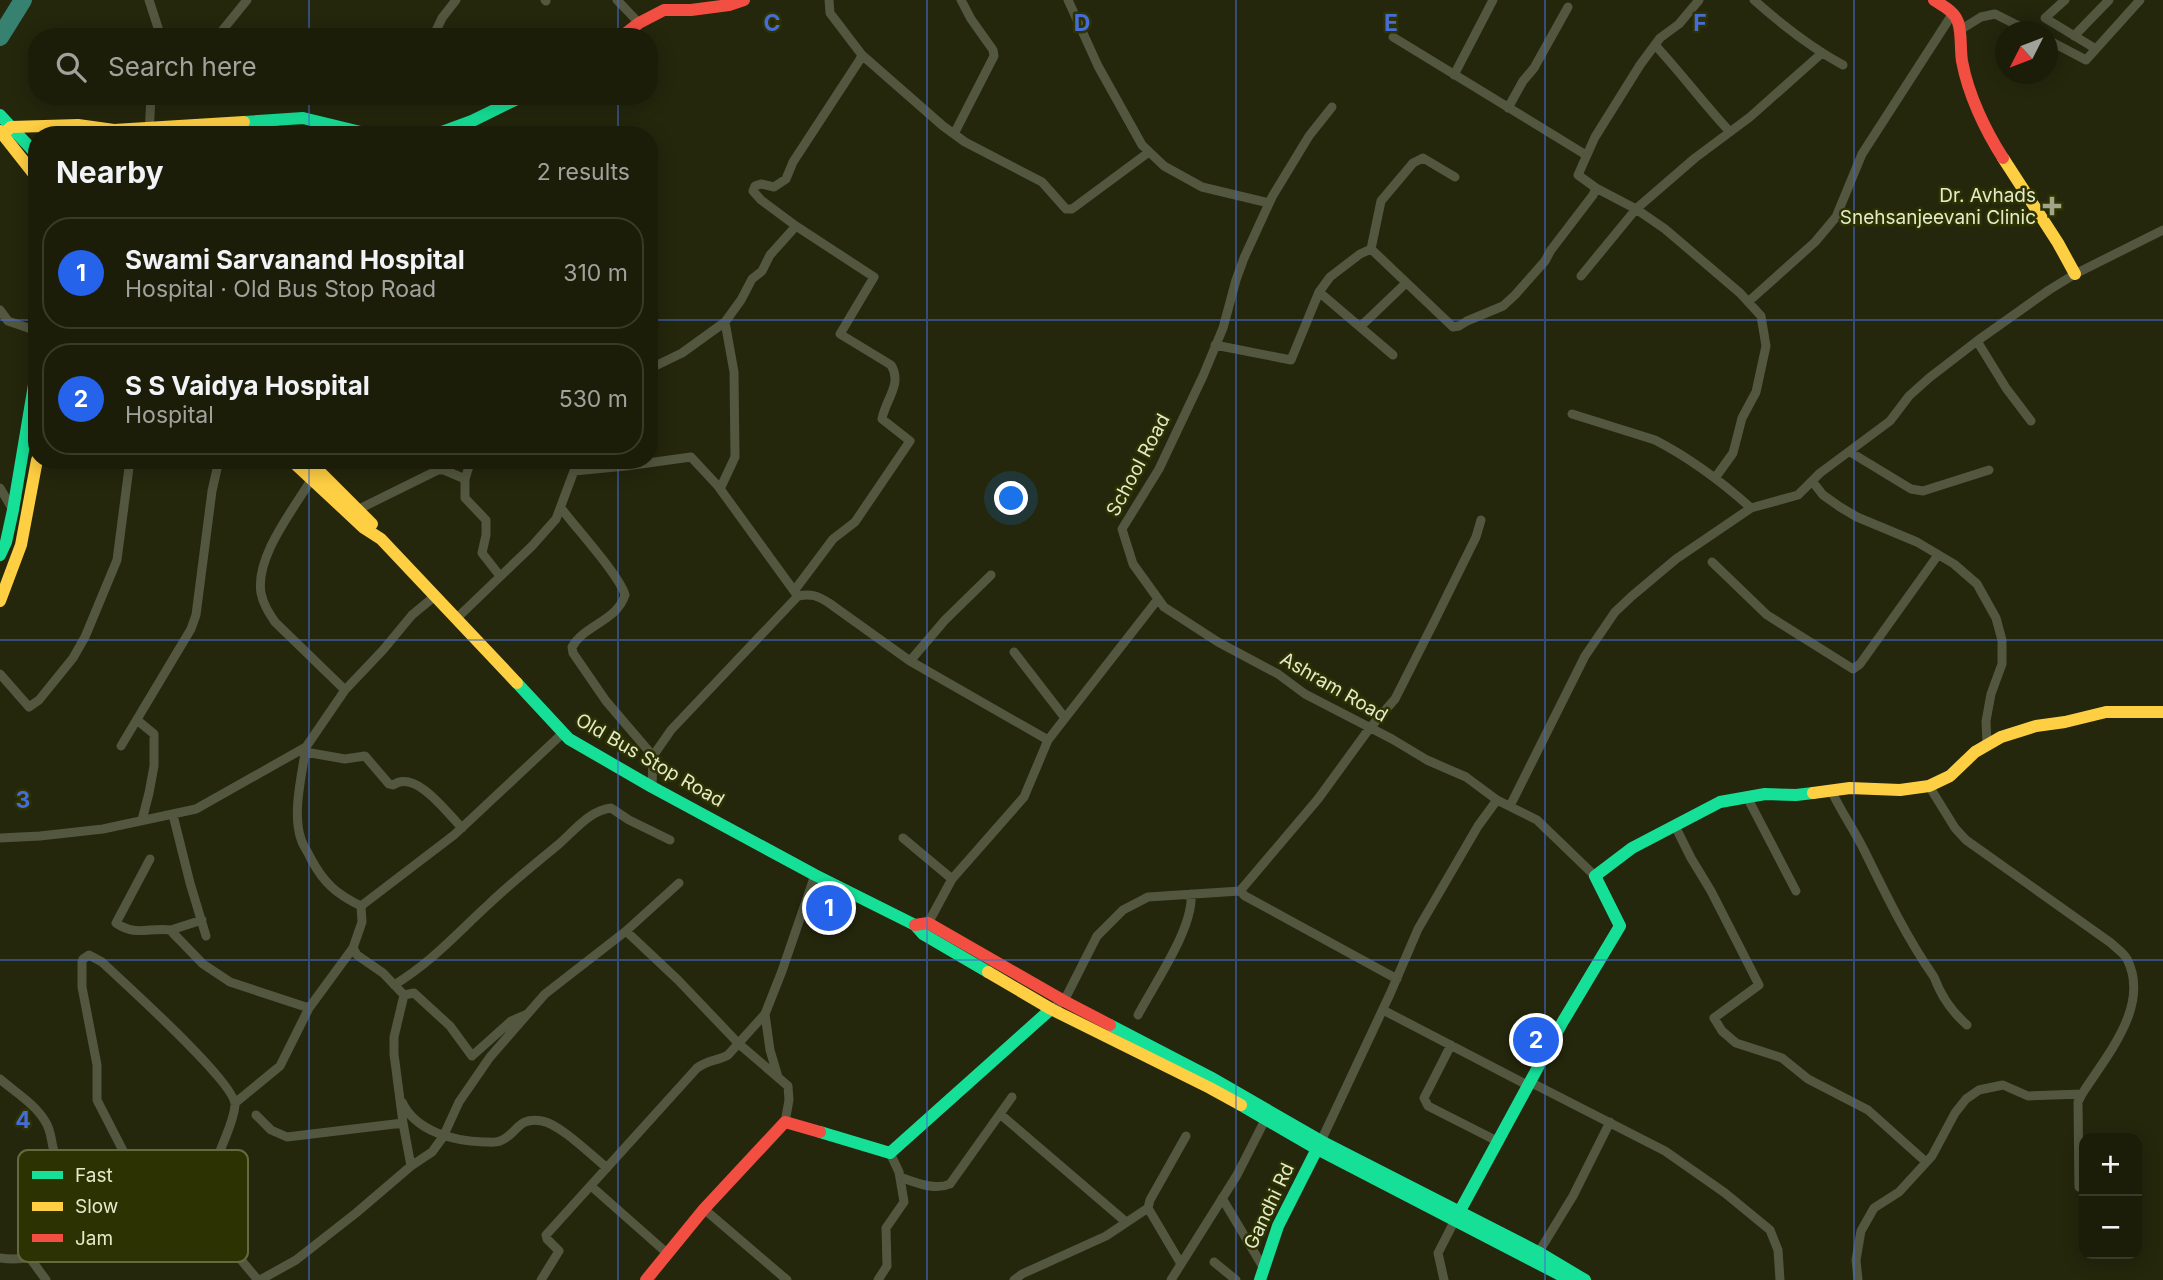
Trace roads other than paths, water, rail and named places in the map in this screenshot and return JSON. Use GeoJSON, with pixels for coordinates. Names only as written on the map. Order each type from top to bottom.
{"type":"FeatureCollection","features":[{"type":"Feature","properties":{"kind":"street"},"geometry":{"type":"LineString","coordinates":[[149,0],[158,28]]}},
{"type":"Feature","properties":{"kind":"street"},"geometry":{"type":"LineString","coordinates":[[224,28],[247,0]]}},
{"type":"Feature","properties":{"kind":"street"},"geometry":{"type":"LineString","coordinates":[[437,28],[456,0]]}},
{"type":"Feature","properties":{"kind":"street"},"geometry":{"type":"LineString","coordinates":[[617,0],[639,23]]}},
{"type":"Feature","properties":{"kind":"street"},"geometry":{"type":"LineString","coordinates":[[633,28],[680,0]]}},
{"type":"Feature","properties":{"kind":"street"},"geometry":{"type":"LineString","coordinates":[[664,10],[691,10],[729,5],[744,0]]}},
{"type":"Feature","properties":{"kind":"street"},"geometry":{"type":"LineString","coordinates":[[829,0],[830,13],[862,55],[954,134],[1042,182],[1069,209],[1149,152]]}},
{"type":"Feature","properties":{"kind":"street"},"geometry":{"type":"LineString","coordinates":[[954,134],[994,56],[993,50],[961,0]]}},
{"type":"Feature","properties":{"kind":"street"},"geometry":{"type":"LineString","coordinates":[[1068,0],[1104,77],[1142,145],[1164,166],[1202,187],[1269,203]]}},
{"type":"Feature","properties":{"kind":"street"},"geometry":{"type":"LineString","coordinates":[[1454,75],[1493,0]]}},
{"type":"Feature","properties":{"kind":"street"},"geometry":{"type":"LineString","coordinates":[[1699,0],[1679,24],[1655,45],[1624,90],[1577,175],[1665,229],[1761,316],[1766,346],[1756,392],[1742,418],[1733,453],[1715,478]]}},
{"type":"Feature","properties":{"kind":"street"},"geometry":{"type":"LineString","coordinates":[[1754,0],[1789,30],[1843,65]]}},
{"type":"Feature","properties":{"kind":"street"},"geometry":{"type":"LineString","coordinates":[[1934,0],[1953,13],[1960,30],[1962,61],[1971,93],[1994,144],[2075,274]]}},
{"type":"Feature","properties":{"kind":"street"},"geometry":{"type":"LineString","coordinates":[[2065,0],[2045,18],[2096,49]]}},
{"type":"Feature","properties":{"kind":"street"},"geometry":{"type":"LineString","coordinates":[[2074,36],[2109,0]]}},
{"type":"Feature","properties":{"kind":"street"},"geometry":{"type":"LineString","coordinates":[[2058,45],[2086,60],[2140,0]]}},
{"type":"Feature","properties":{"kind":"street"},"geometry":{"type":"LineString","coordinates":[[1508,108],[1568,8]]}},
{"type":"Feature","properties":{"kind":"street"},"geometry":{"type":"LineString","coordinates":[[1748,302],[1815,242],[1836,217],[1862,154],[1953,13]]}},
{"type":"Feature","properties":{"kind":"street"},"geometry":{"type":"LineString","coordinates":[[1960,30],[1981,17],[1995,14],[2009,21]]}},
{"type":"Feature","properties":{"kind":"street"},"geometry":{"type":"LineString","coordinates":[[1393,37],[1586,155]]}},
{"type":"Feature","properties":{"kind":"street"},"geometry":{"type":"LineString","coordinates":[[1655,45],[1730,132]]}},
{"type":"Feature","properties":{"kind":"street"},"geometry":{"type":"LineString","coordinates":[[1581,276],[1636,209],[1695,158],[1750,117],[1822,53]]}},
{"type":"Feature","properties":{"kind":"street"},"geometry":{"type":"LineString","coordinates":[[652,787],[653,756],[686,713],[796,594],[833,539],[855,522],[910,441],[882,419],[897,380],[891,365],[840,334],[874,277],[757,197],[755,187],[761,184],[774,187],[786,180],[793,162],[862,55]]}},
{"type":"Feature","properties":{"kind":"street"},"geometry":{"type":"LineString","coordinates":[[150,126],[151,105]]}},
{"type":"Feature","properties":{"kind":"street"},"geometry":{"type":"LineString","coordinates":[[458,126],[504,105]]}},
{"type":"Feature","properties":{"kind":"street","name":"School Road"},"geometry":{"type":"LineString","coordinates":[[1158,599],[1133,564],[1122,529],[1158,469],[1223,328],[1240,269],[1269,203],[1309,136],[1332,107]]}},
{"type":"Feature","properties":{"kind":"street"},"geometry":{"type":"LineString","coordinates":[[0,115],[5,131],[28,165]]}},
{"type":"Feature","properties":{"kind":"street"},"geometry":{"type":"LineString","coordinates":[[203,126],[303,118],[336,126]]}},
{"type":"Feature","properties":{"kind":"street"},"geometry":{"type":"LineString","coordinates":[[260,126],[267,120]]}},
{"type":"Feature","properties":{"kind":"street"},"geometry":{"type":"LineString","coordinates":[[267,120],[273,126]]}},
{"type":"Feature","properties":{"kind":"street"},"geometry":{"type":"LineString","coordinates":[[66,126],[85,126]]}},
{"type":"Feature","properties":{"kind":"street"},"geometry":{"type":"LineString","coordinates":[[5,131],[28,129]]}},
{"type":"Feature","properties":{"kind":"street"},"geometry":{"type":"LineString","coordinates":[[5,131],[28,148]]}},
{"type":"Feature","properties":{"kind":"street"},"geometry":{"type":"LineString","coordinates":[[1371,249],[1381,201],[1413,163],[1423,158],[1455,177]]}},
{"type":"Feature","properties":{"kind":"street"},"geometry":{"type":"LineString","coordinates":[[1371,249],[1453,327],[1459,326],[1503,306],[1540,268],[1597,188]]}},
{"type":"Feature","properties":{"kind":"street"},"geometry":{"type":"LineString","coordinates":[[658,365],[682,353],[725,321],[741,300],[752,279],[762,271],[770,255],[796,226]]}},
{"type":"Feature","properties":{"kind":"street"},"geometry":{"type":"LineString","coordinates":[[1510,806],[1585,656],[1615,612],[1640,589],[1676,559],[1751,508],[1798,495],[1812,481],[1890,421],[1909,396],[1976,341],[2075,274],[2163,230]]}},
{"type":"Feature","properties":{"kind":"street"},"geometry":{"type":"LineString","coordinates":[[1215,345],[1291,360],[1319,292],[1330,277],[1371,249]]}},
{"type":"Feature","properties":{"kind":"street"},"geometry":{"type":"LineString","coordinates":[[1360,327],[1406,283]]}},
{"type":"Feature","properties":{"kind":"street"},"geometry":{"type":"LineString","coordinates":[[1319,292],[1393,355]]}},
{"type":"Feature","properties":{"kind":"street"},"geometry":{"type":"LineString","coordinates":[[0,310],[8,321],[28,328]]}},
{"type":"Feature","properties":{"kind":"street"},"geometry":{"type":"LineString","coordinates":[[720,489],[735,457],[734,372],[725,321]]}},
{"type":"Feature","properties":{"kind":"street"},"geometry":{"type":"LineString","coordinates":[[1976,341],[2006,388],[2032,421]]}},
{"type":"Feature","properties":{"kind":"street"},"geometry":{"type":"LineString","coordinates":[[1572,414],[1655,440],[1715,478],[1751,508]]}},
{"type":"Feature","properties":{"kind":"street"},"geometry":{"type":"LineString","coordinates":[[0,555],[13,510],[28,421]]}},
{"type":"Feature","properties":{"kind":"street"},"geometry":{"type":"LineString","coordinates":[[1850,452],[1911,489],[1923,491],[1989,470]]}},
{"type":"Feature","properties":{"kind":"street"},"geometry":{"type":"LineString","coordinates":[[658,462],[691,457],[720,489],[796,594]]}},
{"type":"Feature","properties":{"kind":"street"},"geometry":{"type":"LineString","coordinates":[[0,601],[21,545],[35,469]]}},
{"type":"Feature","properties":{"kind":"street"},"geometry":{"type":"LineString","coordinates":[[0,674],[29,707],[39,701],[73,658],[85,637],[117,559],[129,469]]}},
{"type":"Feature","properties":{"kind":"street"},"geometry":{"type":"LineString","coordinates":[[121,746],[191,629],[196,615],[217,469]]}},
{"type":"Feature","properties":{"kind":"street","name":"Old Bus Stop Road"},"geometry":{"type":"LineString","coordinates":[[300,469],[364,528],[381,539]]}},
{"type":"Feature","properties":{"kind":"street","name":"Old Bus Stop Road"},"geometry":{"type":"LineString","coordinates":[[317,469],[373,526],[381,539],[569,739],[815,875],[922,927]]}},
{"type":"Feature","properties":{"kind":"street"},"geometry":{"type":"LineString","coordinates":[[357,510],[441,469],[465,478]]}},
{"type":"Feature","properties":{"kind":"street"},"geometry":{"type":"LineString","coordinates":[[468,469],[465,498],[486,520],[482,553],[500,576]]}},
{"type":"Feature","properties":{"kind":"street"},"geometry":{"type":"LineString","coordinates":[[457,618],[532,547],[556,519],[574,471],[595,469]]}},
{"type":"Feature","properties":{"kind":"street"},"geometry":{"type":"LineString","coordinates":[[311,480],[264,562],[261,593],[275,622],[345,690]]}},
{"type":"Feature","properties":{"kind":"street"},"geometry":{"type":"LineString","coordinates":[[1812,481],[1823,495],[1840,507],[1917,542],[1954,564],[1977,584],[1996,618],[2002,640],[2002,664],[1991,694],[1986,722],[1987,745]]}},
{"type":"Feature","properties":{"kind":"street"},"geometry":{"type":"LineString","coordinates":[[0,488],[13,510]]}},
{"type":"Feature","properties":{"kind":"street"},"geometry":{"type":"LineString","coordinates":[[561,508],[617,580],[625,595],[618,609],[578,638],[572,647],[573,653],[606,701],[653,756]]}},
{"type":"Feature","properties":{"kind":"street"},"geometry":{"type":"LineString","coordinates":[[890,1153],[1051,1009],[1064,1001],[1097,936],[1124,910],[1149,897],[1240,891],[1318,799],[1369,729],[1395,699],[1482,520]]}},
{"type":"Feature","properties":{"kind":"street"},"geometry":{"type":"LineString","coordinates":[[3,542],[21,545]]}},
{"type":"Feature","properties":{"kind":"street"},"geometry":{"type":"LineString","coordinates":[[1713,562],[1767,615],[1853,669],[1857,668],[1938,555]]}},
{"type":"Feature","properties":{"kind":"street"},"geometry":{"type":"LineString","coordinates":[[910,661],[945,620],[991,575]]}},
{"type":"Feature","properties":{"kind":"street"},"geometry":{"type":"LineString","coordinates":[[796,594],[817,595],[910,661],[1048,740]]}},
{"type":"Feature","properties":{"kind":"street"},"geometry":{"type":"LineString","coordinates":[[361,906],[341,896],[321,877],[301,841],[298,825],[305,750],[345,690],[412,615],[435,596]]}},
{"type":"Feature","properties":{"kind":"street"},"geometry":{"type":"LineString","coordinates":[[922,927],[952,879],[1024,797],[1048,740],[1158,599]]}},
{"type":"Feature","properties":{"kind":"street","name":"Ashram Road"},"geometry":{"type":"LineString","coordinates":[[1158,599],[1164,607],[1207,635],[1278,674],[1305,694],[1427,760],[1466,777],[1497,800],[1537,820],[1595,876]]}},
{"type":"Feature","properties":{"kind":"street"},"geometry":{"type":"LineString","coordinates":[[1014,652],[1065,718]]}},
{"type":"Feature","properties":{"kind":"street"},"geometry":{"type":"LineString","coordinates":[[1444,1280],[1438,1253],[1529,1084],[1620,926],[1595,876],[1632,848],[1720,802],[1765,794],[1796,795],[1850,788],[1900,790],[1929,786],[1950,776],[1975,752],[2001,737],[2036,726],[2106,712],[2163,712]]}},
{"type":"Feature","properties":{"kind":"street"},"geometry":{"type":"LineString","coordinates":[[137,720],[154,734],[154,766],[142,820]]}},
{"type":"Feature","properties":{"kind":"street"},"geometry":{"type":"LineString","coordinates":[[361,906],[462,828],[563,733]]}},
{"type":"Feature","properties":{"kind":"street"},"geometry":{"type":"LineString","coordinates":[[0,838],[103,829],[196,809],[305,750],[345,759],[365,756],[389,783],[393,785],[402,781],[418,784],[462,828]]}},
{"type":"Feature","properties":{"kind":"street"},"geometry":{"type":"LineString","coordinates":[[1929,786],[1955,828],[1966,839],[2126,956],[2132,975],[2133,1002],[2118,1039],[2082,1094],[2078,1111],[2079,1187]]}},
{"type":"Feature","properties":{"kind":"street"},"geometry":{"type":"LineString","coordinates":[[1831,790],[1889,902],[1939,990],[1955,1014],[1967,1025]]}},
{"type":"Feature","properties":{"kind":"street"},"geometry":{"type":"LineString","coordinates":[[1747,797],[1796,891]]}},
{"type":"Feature","properties":{"kind":"street"},"geometry":{"type":"LineString","coordinates":[[1319,1145],[1418,929],[1478,826],[1497,800]]}},
{"type":"Feature","properties":{"kind":"street"},"geometry":{"type":"LineString","coordinates":[[394,985],[433,958],[517,878],[586,818],[600,810],[611,808],[670,840]]}},
{"type":"Feature","properties":{"kind":"street"},"geometry":{"type":"LineString","coordinates":[[173,815],[206,936]]}},
{"type":"Feature","properties":{"kind":"street"},"geometry":{"type":"LineString","coordinates":[[1675,826],[1712,891],[1759,985],[1714,1018],[1722,1031],[1736,1043],[1782,1058],[1808,1079],[1868,1110],[1926,1163]]}},
{"type":"Feature","properties":{"kind":"street"},"geometry":{"type":"LineString","coordinates":[[903,838],[952,879]]}},
{"type":"Feature","properties":{"kind":"street"},"geometry":{"type":"LineString","coordinates":[[150,859],[116,923],[133,932],[156,928],[172,930],[202,920]]}},
{"type":"Feature","properties":{"kind":"street"},"geometry":{"type":"LineString","coordinates":[[541,1280],[559,1253],[546,1235],[697,1068],[710,1060],[722,1059],[728,1055],[765,1014],[815,875]]}},
{"type":"Feature","properties":{"kind":"street"},"geometry":{"type":"LineString","coordinates":[[242,1262],[259,1280],[296,1260],[432,1152],[443,1137],[460,1102],[491,1057],[545,994],[626,931],[679,883]]}},
{"type":"Feature","properties":{"kind":"street"},"geometry":{"type":"LineString","coordinates":[[1240,891],[1396,979]]}},
{"type":"Feature","properties":{"kind":"street"},"geometry":{"type":"LineString","coordinates":[[1138,1015],[1177,945],[1192,907],[1191,894]]}},
{"type":"Feature","properties":{"kind":"street"},"geometry":{"type":"LineString","coordinates":[[235,1103],[279,1066],[309,1008],[353,948],[362,922],[361,906]]}},
{"type":"Feature","properties":{"kind":"street"},"geometry":{"type":"LineString","coordinates":[[922,927],[1210,1077],[1319,1145]]}},
{"type":"Feature","properties":{"kind":"street"},"geometry":{"type":"LineString","coordinates":[[922,927],[1051,1009],[1210,1088],[1265,1120],[1585,1280]]}},
{"type":"Feature","properties":{"kind":"street"},"geometry":{"type":"LineString","coordinates":[[172,930],[203,964],[230,982],[309,1008]]}},
{"type":"Feature","properties":{"kind":"street"},"geometry":{"type":"LineString","coordinates":[[626,931],[739,1044],[788,1086],[789,1100],[785,1122],[704,1209],[646,1280]]}},
{"type":"Feature","properties":{"kind":"street"},"geometry":{"type":"LineString","coordinates":[[353,948],[357,955],[383,973],[404,995]]}},
{"type":"Feature","properties":{"kind":"street"},"geometry":{"type":"LineString","coordinates":[[123,1150],[97,1100],[97,1065],[82,987],[82,962],[86,956],[93,956],[102,962],[173,1029],[233,1096],[235,1103],[230,1124],[220,1150]]}},
{"type":"Feature","properties":{"kind":"street"},"geometry":{"type":"LineString","coordinates":[[404,995],[414,993],[450,1026],[472,1056],[511,1021],[528,1014]]}},
{"type":"Feature","properties":{"kind":"street"},"geometry":{"type":"LineString","coordinates":[[404,995],[394,1037],[394,1054],[411,1166]]}},
{"type":"Feature","properties":{"kind":"street"},"geometry":{"type":"LineString","coordinates":[[1383,1010],[1610,1122],[1665,1151],[1693,1170],[1770,1230],[1778,1250],[1780,1280]]}},
{"type":"Feature","properties":{"kind":"street"},"geometry":{"type":"LineString","coordinates":[[765,1014],[770,1050],[778,1077]]}},
{"type":"Feature","properties":{"kind":"street"},"geometry":{"type":"LineString","coordinates":[[1451,1045],[1424,1098],[1426,1104],[1499,1142]]}},
{"type":"Feature","properties":{"kind":"street"},"geometry":{"type":"LineString","coordinates":[[0,1079],[46,1121],[54,1150]]}},
{"type":"Feature","properties":{"kind":"street"},"geometry":{"type":"LineString","coordinates":[[1858,1280],[1856,1260],[1861,1231],[1874,1208],[1899,1192],[1932,1156],[1955,1113],[1966,1099],[1979,1090],[2003,1085],[2028,1096],[2082,1094]]}},
{"type":"Feature","properties":{"kind":"street"},"geometry":{"type":"LineString","coordinates":[[399,1097],[414,1118],[443,1137],[469,1142],[497,1142],[522,1123],[544,1121],[564,1133],[607,1168]]}},
{"type":"Feature","properties":{"kind":"street"},"geometry":{"type":"LineString","coordinates":[[900,1177],[929,1186],[943,1187],[950,1184],[1012,1097]]}},
{"type":"Feature","properties":{"kind":"street"},"geometry":{"type":"LineString","coordinates":[[1000,1114],[1126,1222]]}},
{"type":"Feature","properties":{"kind":"street"},"geometry":{"type":"LineString","coordinates":[[256,1115],[271,1130],[287,1137],[403,1123]]}},
{"type":"Feature","properties":{"kind":"street"},"geometry":{"type":"LineString","coordinates":[[1171,1280],[1237,1175],[1265,1120]]}},
{"type":"Feature","properties":{"kind":"street"},"geometry":{"type":"LineString","coordinates":[[785,1122],[890,1153]]}},
{"type":"Feature","properties":{"kind":"street"},"geometry":{"type":"LineString","coordinates":[[1536,1256],[1573,1196],[1610,1122]]}},
{"type":"Feature","properties":{"kind":"street"},"geometry":{"type":"LineString","coordinates":[[1014,1280],[1106,1236],[1147,1208],[1186,1136]]}},
{"type":"Feature","properties":{"kind":"street","name":"Gandhi Rd"},"geometry":{"type":"LineString","coordinates":[[1261,1273],[1278,1226],[1319,1145]]}},
{"type":"Feature","properties":{"kind":"street"},"geometry":{"type":"LineString","coordinates":[[878,1280],[887,1266],[886,1228],[904,1202],[900,1177],[890,1153]]}},
{"type":"Feature","properties":{"kind":"street"},"geometry":{"type":"LineString","coordinates":[[591,1186],[668,1254]]}},
{"type":"Feature","properties":{"kind":"street"},"geometry":{"type":"LineString","coordinates":[[1222,1198],[1261,1273]]}},
{"type":"Feature","properties":{"kind":"street"},"geometry":{"type":"LineString","coordinates":[[1147,1208],[1181,1264]]}},
{"type":"Feature","properties":{"kind":"street"},"geometry":{"type":"LineString","coordinates":[[704,1209],[787,1280]]}},
{"type":"Feature","properties":{"kind":"street"},"geometry":{"type":"LineString","coordinates":[[1536,1256],[1570,1280]]}},
{"type":"Feature","properties":{"kind":"street"},"geometry":{"type":"LineString","coordinates":[[0,1258],[18,1258]]}},
{"type":"Feature","properties":{"kind":"street"},"geometry":{"type":"LineString","coordinates":[[33,1262],[46,1280]]}},
{"type":"Feature","properties":{"kind":"street"},"geometry":{"type":"LineString","coordinates":[[1214,1262],[1236,1280]]}},
{"type":"Feature","properties":{"kind":"waterway"},"geometry":{"type":"LineString","coordinates":[[0,37],[23,0]]}},
{"type":"Feature","properties":{"kind":"place","name":"Dr. Avhads Snehsanjeevani Clinic"},"geometry":{"type":"Point","coordinates":[2052,206]}},
{"type":"Feature","properties":{"kind":"place","name":"Swami Sarvanand Hospital"},"geometry":{"type":"Point","coordinates":[829,908]}},
{"type":"Feature","properties":{"kind":"place","name":"S S Vaidya Hospital"},"geometry":{"type":"Point","coordinates":[1536,1040]}}]}
